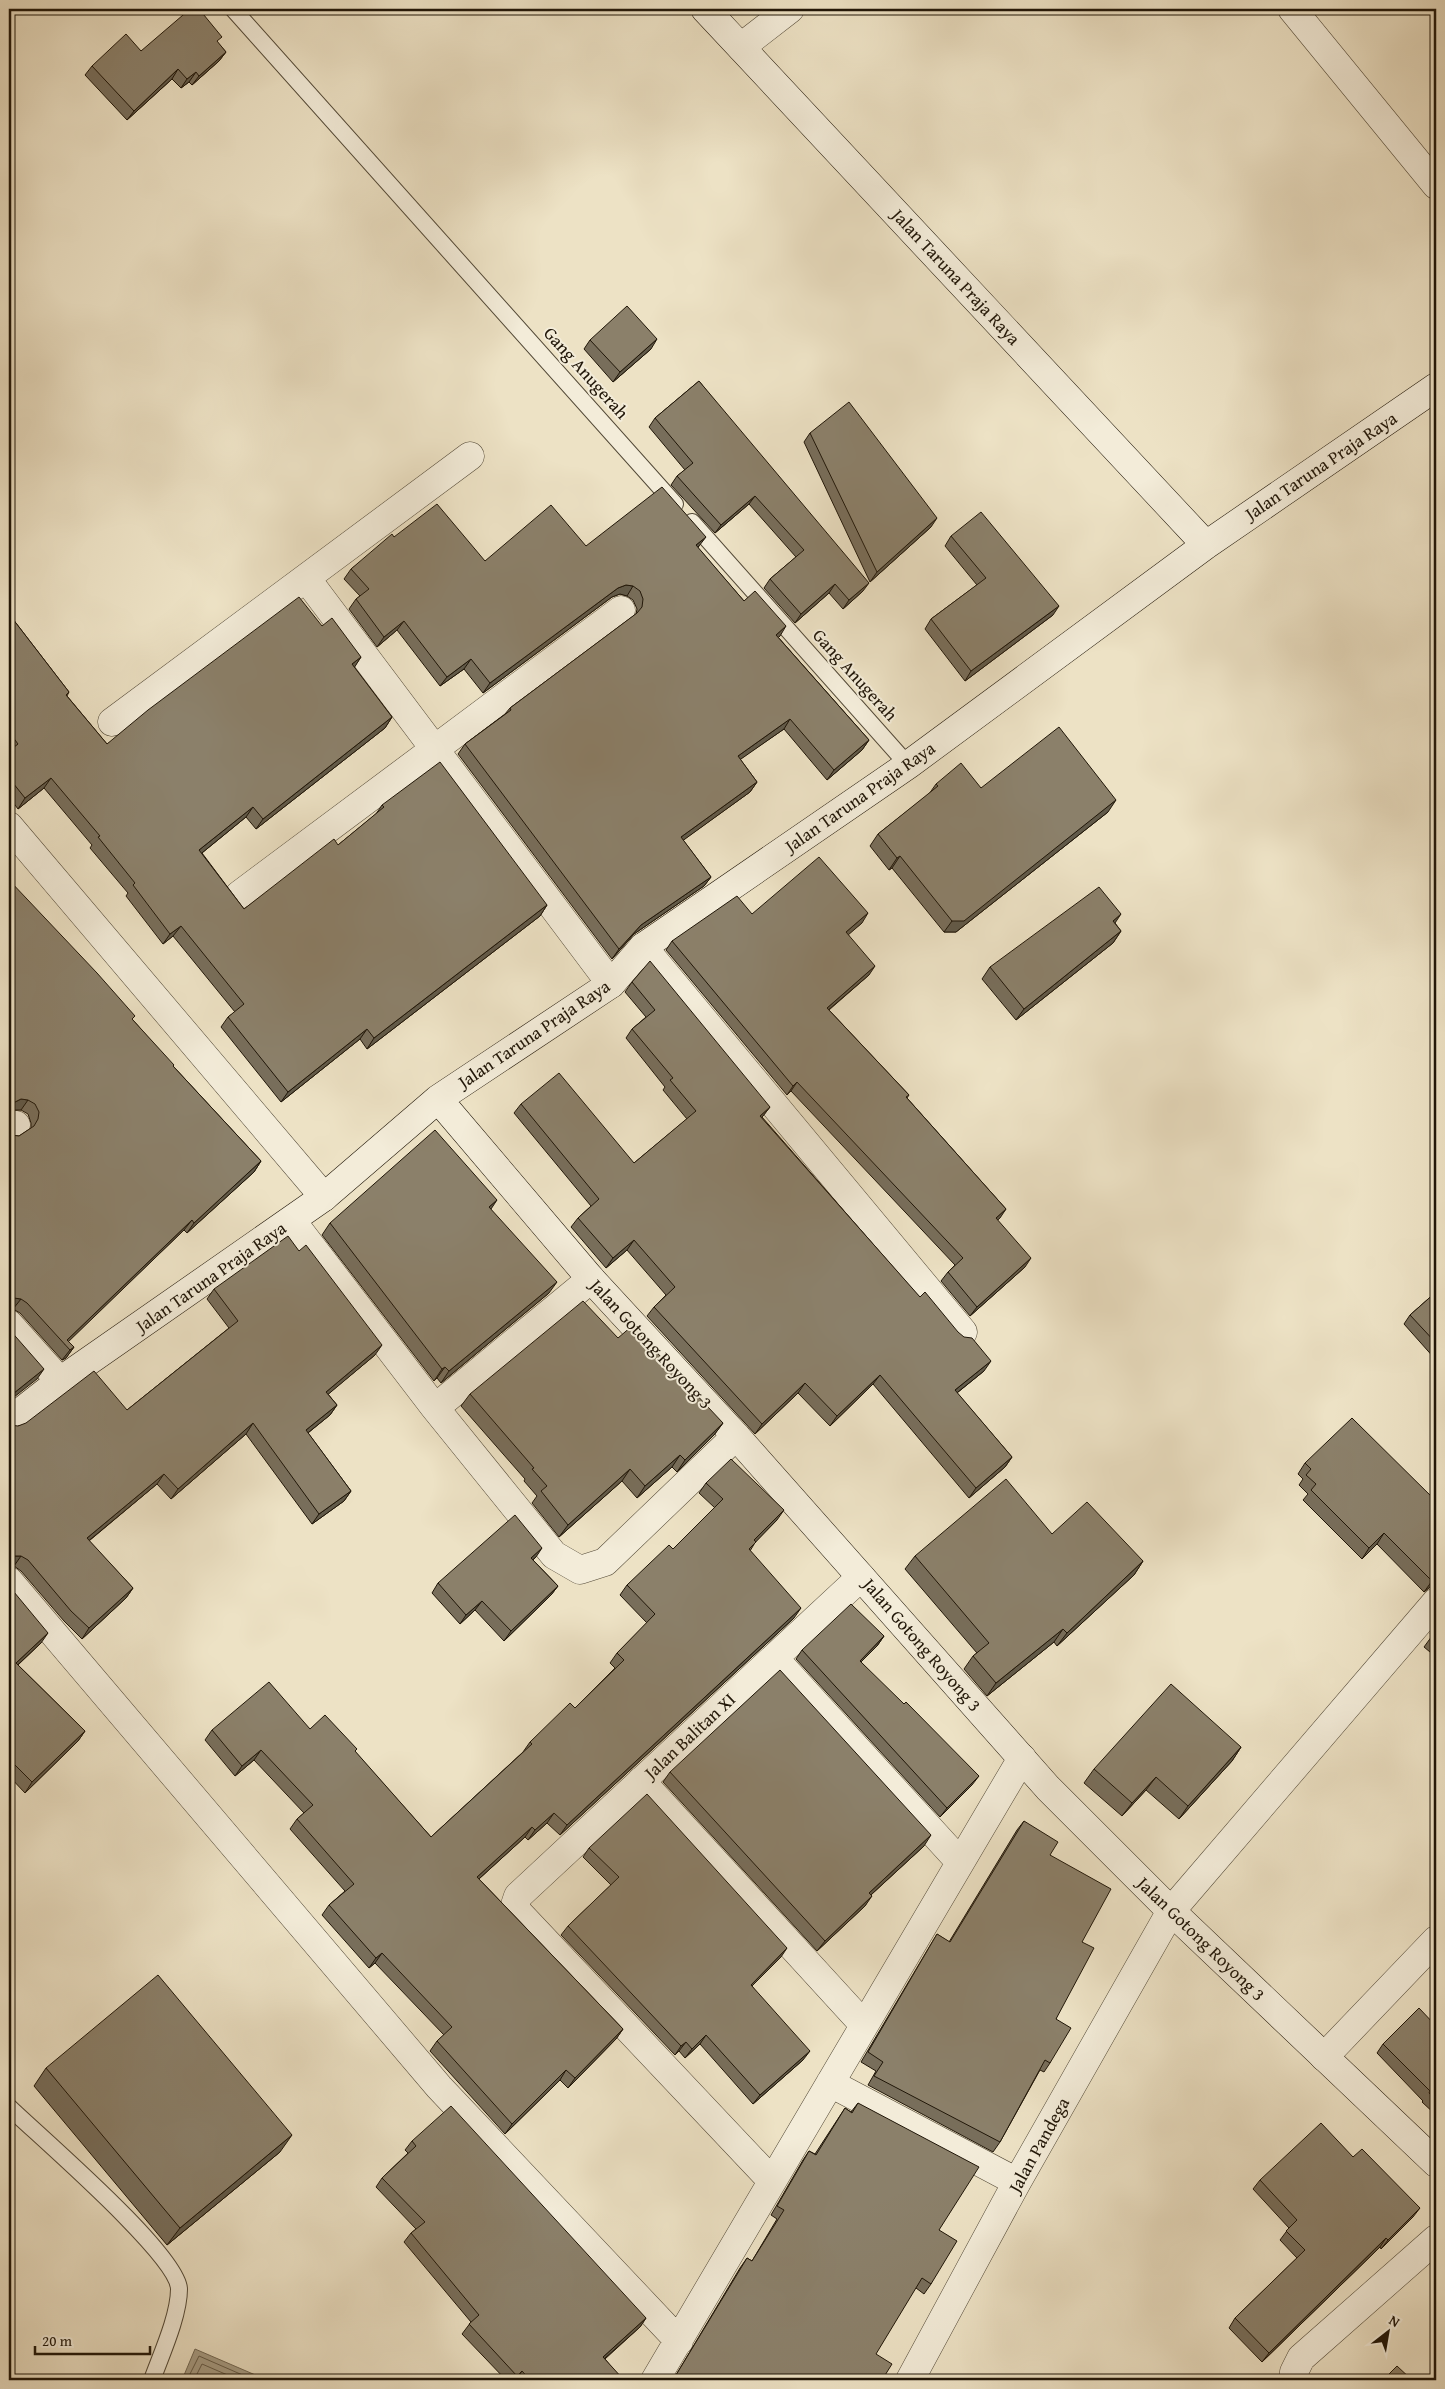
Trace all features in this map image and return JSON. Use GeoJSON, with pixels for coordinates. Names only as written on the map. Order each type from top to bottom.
{"type":"FeatureCollection","features":[{"type":"Feature","properties":{"kind":"street","name":"Jalan Taruna Praja Raya"},"geometry":{"type":"LineString","coordinates":[[706,9],[1206,545]]}},
{"type":"Feature","properties":{"kind":"street"},"geometry":{"type":"LineString","coordinates":[[741,46],[790,9]]}},
{"type":"Feature","properties":{"kind":"street"},"geometry":{"type":"LineString","coordinates":[[1292,9],[1436,185]]}},
{"type":"Feature","properties":{"kind":"street","name":"Jalan Taruna Praja Raya"},"geometry":{"type":"LineString","coordinates":[[9,1420],[60,1381],[324,1197],[438,1098],[611,984],[643,947],[908,765],[1206,545],[1436,387]]}},
{"type":"Feature","properties":{"kind":"street"},"geometry":{"type":"LineString","coordinates":[[112,722],[470,456]]}},
{"type":"Feature","properties":{"kind":"street"},"geometry":{"type":"LineString","coordinates":[[306,578],[611,984]]}},
{"type":"Feature","properties":{"kind":"street"},"geometry":{"type":"LineString","coordinates":[[239,895],[621,610]]}},
{"type":"Feature","properties":{"kind":"street"},"geometry":{"type":"LineString","coordinates":[[9,826],[324,1197]]}},
{"type":"Feature","properties":{"kind":"street"},"geometry":{"type":"LineString","coordinates":[[643,947],[963,1332]]}},
{"type":"Feature","properties":{"kind":"street","name":"Jalan Gotong Royong 3"},"geometry":{"type":"LineString","coordinates":[[438,1098],[591,1279],[736,1436],[1048,1788],[1170,1911],[1436,2163]]}},
{"type":"Feature","properties":{"kind":"street"},"geometry":{"type":"LineString","coordinates":[[292,1221],[435,1408],[554,1555],[580,1570],[605,1562],[736,1436]]}},
{"type":"Feature","properties":{"kind":"street"},"geometry":{"type":"LineString","coordinates":[[435,1408],[591,1279]]}},
{"type":"Feature","properties":{"kind":"street"},"geometry":{"type":"LineString","coordinates":[[9,1324],[60,1381]]}},
{"type":"Feature","properties":{"kind":"street","name":"Jalan Balitan XI"},"geometry":{"type":"LineString","coordinates":[[772,2181],[516,1910],[515,1902],[518,1896],[862,1577]]}},
{"type":"Feature","properties":{"kind":"street"},"geometry":{"type":"LineString","coordinates":[[9,1581],[439,2087],[678,2341]]}},
{"type":"Feature","properties":{"kind":"street","name":"Jalan Pandega"},"geometry":{"type":"LineString","coordinates":[[910,2380],[1017,2182],[1170,1911],[1436,1602]]}},
{"type":"Feature","properties":{"kind":"street"},"geometry":{"type":"LineString","coordinates":[[774,1658],[960,1862]]}},
{"type":"Feature","properties":{"kind":"street"},"geometry":{"type":"LineString","coordinates":[[656,2380],[1022,1758]]}},
{"type":"Feature","properties":{"kind":"street"},"geometry":{"type":"LineString","coordinates":[[641,1781],[864,2025]]}},
{"type":"Feature","properties":{"kind":"street"},"geometry":{"type":"LineString","coordinates":[[1324,2057],[1436,1940]]}},
{"type":"Feature","properties":{"kind":"street"},"geometry":{"type":"LineString","coordinates":[[830,2083],[1017,2182]]}},
{"type":"Feature","properties":{"kind":"street"},"geometry":{"type":"LineString","coordinates":[[1293,2380],[1294,2372],[1301,2358],[1436,2239]]}},
{"type":"Feature","properties":{"kind":"lane","name":"Gang Anugerah"},"geometry":{"type":"LineString","coordinates":[[233,9],[908,765]]}},
{"type":"Feature","properties":{"kind":"lane"},"geometry":{"type":"LineString","coordinates":[[9,2107],[110,2201],[160,2253],[179,2288],[172,2327],[152,2380]]}},
{"type":"Feature","properties":{"kind":"water"},"geometry":{"type":"Polygon","coordinates":[[[195,2349],[267,2380],[182,2380],[195,2349]]]}},
{"type":"Feature","properties":{"kind":"building"},"geometry":{"type":"Polygon","coordinates":[[[190,9],[199,9],[222,37],[217,41],[226,52],[199,76],[196,72],[187,79],[178,69],[134,111],[92,66],[126,34],[141,51],[190,9]]]}},
{"type":"Feature","properties":{"kind":"building"},"geometry":{"type":"Polygon","coordinates":[[[627,306],[657,339],[620,372],[590,340],[627,306]]]}},
{"type":"Feature","properties":{"kind":"building"},"geometry":{"type":"Polygon","coordinates":[[[699,381],[869,583],[849,600],[835,584],[801,614],[770,579],[804,550],[755,496],[721,525],[677,476],[693,463],[655,418],[699,381]]]}},
{"type":"Feature","properties":{"kind":"building"},"geometry":{"type":"Polygon","coordinates":[[[849,402],[937,518],[877,572],[810,433],[849,402]]]}},
{"type":"Feature","properties":{"kind":"building"},"geometry":{"type":"Polygon","coordinates":[[[662,487],[706,537],[696,545],[744,601],[755,591],[786,626],[776,635],[869,740],[834,770],[790,719],[738,756],[757,782],[681,837],[711,877],[641,925],[619,949],[465,744],[637,613],[642,607],[643,599],[640,591],[633,586],[626,585],[618,588],[490,683],[471,659],[447,677],[404,621],[384,637],[356,599],[369,589],[351,569],[392,534],[394,537],[437,504],[485,561],[551,505],[586,546],[662,487]]]}},
{"type":"Feature","properties":{"kind":"building"},"geometry":{"type":"Polygon","coordinates":[[[981,512],[1059,606],[971,671],[931,619],[986,578],[951,536],[981,512]]]}},
{"type":"Feature","properties":{"kind":"building"},"geometry":{"type":"Polygon","coordinates":[[[299,597],[322,626],[332,618],[361,657],[352,664],[392,717],[263,819],[253,807],[199,850],[244,909],[334,839],[338,845],[384,807],[382,805],[440,762],[547,905],[374,1038],[367,1029],[288,1092],[228,1017],[244,1004],[181,926],[170,934],[133,885],[135,883],[98,837],[100,836],[51,778],[25,798],[9,778],[9,751],[18,744],[9,732],[9,614],[69,692],[66,695],[107,744],[148,710],[299,597]]]}},
{"type":"Feature","properties":{"kind":"building"},"geometry":{"type":"Polygon","coordinates":[[[1059,727],[1116,800],[964,921],[952,921],[900,856],[897,858],[878,834],[938,786],[936,784],[961,763],[981,788],[1059,727]]]}},
{"type":"Feature","properties":{"kind":"building"},"geometry":{"type":"Polygon","coordinates":[[[819,857],[868,913],[846,932],[875,966],[827,1008],[909,1095],[906,1097],[1006,1209],[996,1218],[1031,1258],[977,1307],[948,1272],[963,1258],[797,1082],[793,1086],[672,941],[737,896],[752,914],[819,857]]]}},
{"type":"Feature","properties":{"kind":"building"},"geometry":{"type":"Polygon","coordinates":[[[9,880],[97,973],[135,1016],[132,1019],[173,1066],[261,1161],[194,1223],[192,1220],[67,1340],[74,1347],[70,1350],[27,1303],[21,1299],[14,1298],[9,1301],[9,1134],[19,1136],[34,1126],[39,1112],[35,1104],[28,1100],[21,1099],[9,1107],[9,880]]]}},
{"type":"Feature","properties":{"kind":"building"},"geometry":{"type":"Polygon","coordinates":[[[1099,887],[1121,914],[1113,921],[1121,931],[1024,1009],[990,967],[1099,887]]]}},
{"type":"Feature","properties":{"kind":"building"},"geometry":{"type":"Polygon","coordinates":[[[650,961],[770,1107],[760,1116],[920,1297],[925,1292],[958,1332],[964,1337],[972,1338],[991,1361],[955,1390],[1012,1457],[976,1488],[880,1375],[837,1416],[805,1383],[762,1424],[654,1307],[675,1287],[634,1240],[613,1258],[578,1218],[599,1199],[521,1104],[559,1073],[634,1163],[696,1111],[670,1080],[673,1078],[632,1029],[655,1010],[632,982],[650,961]]]}},
{"type":"Feature","properties":{"kind":"building"},"geometry":{"type":"Polygon","coordinates":[[[435,1130],[497,1200],[489,1207],[557,1282],[449,1371],[445,1367],[442,1369],[330,1223],[435,1130]]]}},
{"type":"Feature","properties":{"kind":"building"},"geometry":{"type":"Polygon","coordinates":[[[288,1236],[299,1251],[306,1245],[382,1345],[326,1392],[337,1405],[306,1430],[351,1491],[319,1514],[253,1423],[178,1489],[164,1474],[87,1538],[133,1588],[89,1628],[71,1611],[28,1560],[21,1556],[9,1558],[10,1425],[18,1426],[26,1423],[94,1371],[127,1410],[238,1321],[214,1289],[288,1236]]]}},
{"type":"Feature","properties":{"kind":"building"},"geometry":{"type":"Polygon","coordinates":[[[1436,1292],[1436,1343],[1410,1315],[1436,1292]]]}},
{"type":"Feature","properties":{"kind":"building"},"geometry":{"type":"Polygon","coordinates":[[[583,1301],[618,1338],[632,1326],[723,1423],[685,1460],[680,1455],[645,1486],[630,1469],[568,1525],[541,1491],[547,1486],[532,1469],[534,1468],[470,1394],[583,1301]]]}},
{"type":"Feature","properties":{"kind":"building"},"geometry":{"type":"Polygon","coordinates":[[[9,1329],[44,1369],[9,1397],[9,1329]]]}},
{"type":"Feature","properties":{"kind":"building"},"geometry":{"type":"Polygon","coordinates":[[[1352,1418],[1436,1501],[1436,1578],[1432,1581],[1384,1533],[1369,1548],[1311,1490],[1316,1484],[1306,1475],[1311,1469],[1305,1463],[1352,1418]]]}},
{"type":"Feature","properties":{"kind":"building"},"geometry":{"type":"Polygon","coordinates":[[[731,1459],[784,1510],[754,1540],[756,1542],[749,1549],[801,1608],[567,1825],[554,1813],[535,1830],[532,1827],[477,1877],[623,2029],[575,2078],[566,2070],[512,2124],[437,2041],[452,2027],[382,1953],[376,1958],[329,1905],[354,1884],[297,1819],[313,1805],[261,1750],[242,1766],[212,1730],[269,1682],[310,1729],[325,1715],[357,1749],[355,1751],[431,1837],[532,1744],[530,1742],[570,1703],[575,1708],[624,1660],[617,1653],[655,1614],[627,1585],[669,1545],[673,1549],[723,1499],[706,1483],[731,1459]]]}},
{"type":"Feature","properties":{"kind":"building"},"geometry":{"type":"Polygon","coordinates":[[[1006,1479],[1052,1534],[1087,1502],[1143,1561],[1067,1633],[1063,1629],[996,1683],[973,1656],[989,1643],[915,1556],[1006,1479]]]}},
{"type":"Feature","properties":{"kind":"building"},"geometry":{"type":"Polygon","coordinates":[[[515,1515],[542,1548],[531,1558],[558,1586],[511,1631],[482,1601],[466,1615],[438,1583],[515,1515]]]}},
{"type":"Feature","properties":{"kind":"building"},"geometry":{"type":"Polygon","coordinates":[[[9,1586],[48,1633],[16,1663],[85,1731],[32,1782],[9,1759],[9,1586]]]}},
{"type":"Feature","properties":{"kind":"building"},"geometry":{"type":"Polygon","coordinates":[[[851,1604],[884,1636],[860,1661],[904,1704],[906,1702],[979,1776],[947,1808],[802,1650],[851,1604]]]}},
{"type":"Feature","properties":{"kind":"building"},"geometry":{"type":"Polygon","coordinates":[[[1436,1631],[1436,1640],[1432,1636],[1436,1631]]]}},
{"type":"Feature","properties":{"kind":"building"},"geometry":{"type":"Polygon","coordinates":[[[780,1670],[931,1835],[869,1893],[872,1896],[825,1941],[670,1772],[780,1670]]]}},
{"type":"Feature","properties":{"kind":"building"},"geometry":{"type":"Polygon","coordinates":[[[1171,1684],[1241,1747],[1188,1806],[1156,1777],[1132,1803],[1094,1769],[1171,1684]]]}},
{"type":"Feature","properties":{"kind":"building"},"geometry":{"type":"Polygon","coordinates":[[[647,1794],[787,1948],[751,1985],[810,2051],[760,2095],[706,2035],[692,2049],[686,2042],[681,2046],[568,1926],[619,1877],[589,1848],[647,1794]]]}},
{"type":"Feature","properties":{"kind":"building"},"geometry":{"type":"Polygon","coordinates":[[[1024,1821],[1058,1842],[1050,1855],[1111,1889],[1082,1942],[1094,1948],[1056,2019],[1071,2028],[1050,2063],[1045,2060],[1000,2142],[874,2076],[883,2062],[868,2052],[937,1934],[950,1942],[1024,1821]]]}},
{"type":"Feature","properties":{"kind":"building"},"geometry":{"type":"Polygon","coordinates":[[[158,1975],[292,2135],[180,2228],[46,2068],[158,1975]]]}},
{"type":"Feature","properties":{"kind":"building"},"geometry":{"type":"Polygon","coordinates":[[[1419,2008],[1436,2026],[1436,2100],[1429,2093],[1430,2091],[1383,2044],[1419,2008]]]}},
{"type":"Feature","properties":{"kind":"building"},"geometry":{"type":"Polygon","coordinates":[[[858,2103],[979,2167],[939,2230],[957,2241],[931,2284],[922,2278],[876,2354],[892,2364],[882,2380],[673,2380],[747,2258],[752,2261],[784,2210],[777,2206],[809,2151],[816,2155],[845,2108],[852,2113],[858,2103]]]}},
{"type":"Feature","properties":{"kind":"building"},"geometry":{"type":"Polygon","coordinates":[[[451,2106],[646,2318],[603,2357],[622,2380],[530,2380],[522,2371],[517,2376],[469,2324],[479,2315],[411,2233],[425,2222],[382,2178],[416,2146],[412,2141],[451,2106]]]}},
{"type":"Feature","properties":{"kind":"building"},"geometry":{"type":"Polygon","coordinates":[[[1321,2123],[1353,2157],[1362,2149],[1420,2208],[1388,2240],[1386,2238],[1269,2353],[1235,2318],[1305,2250],[1286,2231],[1297,2220],[1260,2180],[1321,2123]]]}},
{"type":"Feature","properties":{"kind":"building"},"geometry":{"type":"Polygon","coordinates":[[[1397,2366],[1412,2380],[1383,2380],[1397,2366]]]}}]}
